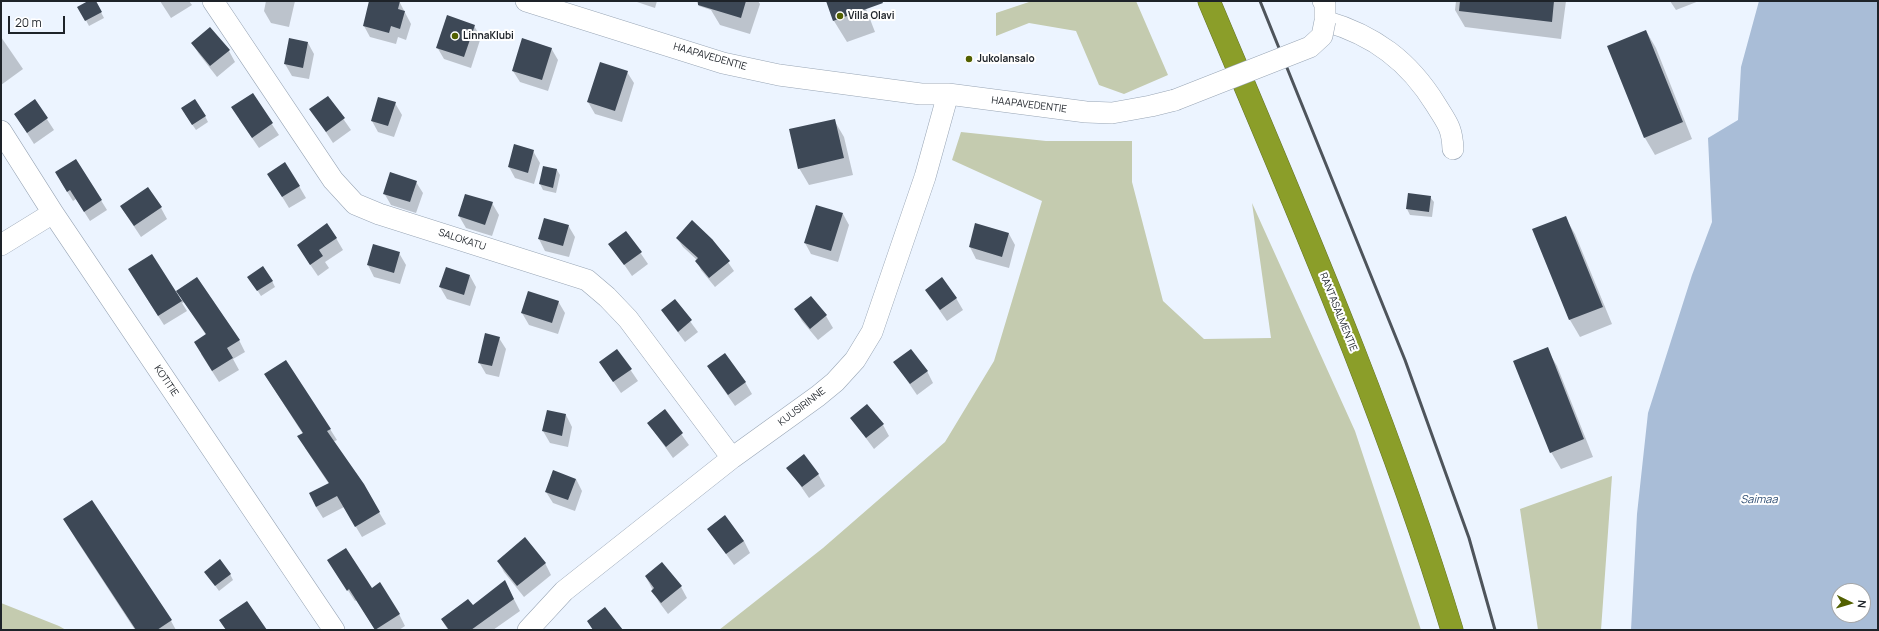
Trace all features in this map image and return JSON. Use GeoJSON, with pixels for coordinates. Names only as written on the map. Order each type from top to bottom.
{"type":"FeatureCollection","features":[{"type":"Feature","properties":{"kind":"highway","name":"RANTASALMENTIE"},"geometry":{"type":"LineString","coordinates":[[1209,1],[1359,362],[1430,559],[1452,630]]}},
{"type":"Feature","properties":{"kind":"street","name":"SALOKATU"},"geometry":{"type":"LineString","coordinates":[[213,1],[333,180],[355,204],[379,214],[587,280],[607,297],[628,319],[732,458]]}},
{"type":"Feature","properties":{"kind":"street","name":"HAAPAVEDENTIE"},"geometry":{"type":"LineString","coordinates":[[526,1],[723,62],[779,75],[921,94],[948,94],[1086,112],[1112,112],[1151,106],[1176,100],[1310,47],[1322,36],[1324,11],[1349,28],[1378,44],[1405,64],[1424,87],[1452,132],[1453,149]]}},
{"type":"Feature","properties":{"kind":"street","name":"KUUSIRINNE"},"geometry":{"type":"LineString","coordinates":[[528,630],[564,591],[732,458],[818,396],[835,382],[855,360],[872,332],[925,177],[948,94]]}},
{"type":"Feature","properties":{"kind":"street","name":"KOTITIE"},"geometry":{"type":"LineString","coordinates":[[1,131],[52,213],[334,630]]}},
{"type":"Feature","properties":{"kind":"street"},"geometry":{"type":"LineString","coordinates":[[1,245],[52,213]]}},
{"type":"Feature","properties":{"kind":"green space"},"geometry":{"type":"Polygon","coordinates":[[[1032,1],[1136,1],[1168,75],[1124,94],[1099,85],[1076,31],[1029,23],[996,36],[996,13],[1032,1]]]}},
{"type":"Feature","properties":{"kind":"green space"},"geometry":{"type":"Polygon","coordinates":[[[961,132],[1046,141],[1132,141],[1132,182],[1163,301],[1204,339],[1271,338],[1252,203],[1355,431],[1421,630],[719,630],[823,548],[945,442],[994,361],[1042,201],[952,160],[961,132]]]}},
{"type":"Feature","properties":{"kind":"green space"},"geometry":{"type":"Polygon","coordinates":[[[1612,476],[1601,630],[1538,630],[1520,509],[1612,476]]]}},
{"type":"Feature","properties":{"kind":"green space"},"geometry":{"type":"Polygon","coordinates":[[[1,603],[59,626],[66,630],[1,630],[1,603]]]}},
{"type":"Feature","properties":{"kind":"water","name":"Saimaa"},"geometry":{"type":"Polygon","coordinates":[[[1759,1],[1878,1],[1878,630],[1631,630],[1637,514],[1648,413],[1692,275],[1712,222],[1708,138],[1738,120],[1741,67],[1759,1]]]}},
{"type":"Feature","properties":{"kind":"building"},"geometry":{"type":"Polygon","coordinates":[[[88,1],[96,1],[102,12],[85,21],[77,7],[88,1]]]}},
{"type":"Feature","properties":{"kind":"building"},"geometry":{"type":"Polygon","coordinates":[[[369,1],[400,1],[398,9],[405,11],[400,29],[391,26],[389,33],[363,26],[369,1]]]}},
{"type":"Feature","properties":{"kind":"building"},"geometry":{"type":"Polygon","coordinates":[[[698,1],[746,1],[741,18],[698,5],[698,1]]]}},
{"type":"Feature","properties":{"kind":"building","name":"Villa Olavi"},"geometry":{"type":"Polygon","coordinates":[[[826,1],[882,1],[883,3],[833,21],[826,1]]]}},
{"type":"Feature","properties":{"kind":"building"},"geometry":{"type":"Polygon","coordinates":[[[1460,1],[1554,1],[1552,22],[1459,11],[1460,1]]]}},
{"type":"Feature","properties":{"kind":"building","name":"LinnaKlubi"},"geometry":{"type":"Polygon","coordinates":[[[447,15],[475,25],[464,57],[436,48],[447,15]]]}},
{"type":"Feature","properties":{"kind":"building"},"geometry":{"type":"Polygon","coordinates":[[[210,27],[230,50],[210,66],[191,43],[210,27]]]}},
{"type":"Feature","properties":{"kind":"building"},"geometry":{"type":"Polygon","coordinates":[[[1646,30],[1683,122],[1644,138],[1607,46],[1646,30]]]}},
{"type":"Feature","properties":{"kind":"building"},"geometry":{"type":"Polygon","coordinates":[[[289,38],[308,42],[303,68],[284,64],[289,38]]]}},
{"type":"Feature","properties":{"kind":"building"},"geometry":{"type":"Polygon","coordinates":[[[522,38],[552,48],[542,80],[512,71],[522,38]]]}},
{"type":"Feature","properties":{"kind":"building"},"geometry":{"type":"Polygon","coordinates":[[[600,62],[628,71],[615,111],[587,102],[600,62]]]}},
{"type":"Feature","properties":{"kind":"building"},"geometry":{"type":"Polygon","coordinates":[[[253,93],[273,123],[252,138],[231,107],[253,93]]]}},
{"type":"Feature","properties":{"kind":"building"},"geometry":{"type":"Polygon","coordinates":[[[328,96],[345,118],[326,132],[309,109],[328,96]]]}},
{"type":"Feature","properties":{"kind":"building"},"geometry":{"type":"Polygon","coordinates":[[[378,97],[396,102],[388,126],[371,121],[378,97]]]}},
{"type":"Feature","properties":{"kind":"building"},"geometry":{"type":"Polygon","coordinates":[[[35,99],[48,118],[27,133],[14,114],[35,99]]]}},
{"type":"Feature","properties":{"kind":"building"},"geometry":{"type":"Polygon","coordinates":[[[195,99],[206,116],[192,125],[181,108],[195,99]]]}},
{"type":"Feature","properties":{"kind":"building"},"geometry":{"type":"Polygon","coordinates":[[[835,119],[844,158],[798,169],[789,129],[835,119]]]}},
{"type":"Feature","properties":{"kind":"building"},"geometry":{"type":"Polygon","coordinates":[[[514,144],[534,150],[528,173],[508,167],[514,144]]]}},
{"type":"Feature","properties":{"kind":"building"},"geometry":{"type":"Polygon","coordinates":[[[76,159],[102,200],[84,212],[70,190],[67,192],[55,172],[76,159]]]}},
{"type":"Feature","properties":{"kind":"building"},"geometry":{"type":"Polygon","coordinates":[[[285,162],[300,186],[282,197],[267,174],[285,162]]]}},
{"type":"Feature","properties":{"kind":"building"},"geometry":{"type":"Polygon","coordinates":[[[543,166],[557,169],[553,188],[539,184],[543,166]]]}},
{"type":"Feature","properties":{"kind":"building"},"geometry":{"type":"Polygon","coordinates":[[[390,172],[417,181],[410,202],[383,194],[390,172]]]}},
{"type":"Feature","properties":{"kind":"building"},"geometry":{"type":"Polygon","coordinates":[[[148,187],[162,207],[134,226],[120,206],[148,187]]]}},
{"type":"Feature","properties":{"kind":"building"},"geometry":{"type":"Polygon","coordinates":[[[1408,193],[1431,196],[1429,212],[1406,209],[1408,193]]]}},
{"type":"Feature","properties":{"kind":"building"},"geometry":{"type":"Polygon","coordinates":[[[465,194],[493,202],[485,225],[458,216],[465,194]]]}},
{"type":"Feature","properties":{"kind":"building"},"geometry":{"type":"Polygon","coordinates":[[[816,205],[843,213],[831,251],[804,243],[816,205]]]}},
{"type":"Feature","properties":{"kind":"building"},"geometry":{"type":"Polygon","coordinates":[[[1566,216],[1603,307],[1569,320],[1532,229],[1566,216]]]}},
{"type":"Feature","properties":{"kind":"building"},"geometry":{"type":"Polygon","coordinates":[[[544,218],[569,225],[563,246],[538,239],[544,218]]]}},
{"type":"Feature","properties":{"kind":"building"},"geometry":{"type":"Polygon","coordinates":[[[692,220],[712,239],[730,261],[709,278],[695,261],[698,258],[676,238],[692,220]]]}},
{"type":"Feature","properties":{"kind":"building"},"geometry":{"type":"Polygon","coordinates":[[[327,223],[337,238],[319,250],[323,256],[310,265],[297,245],[327,223]]]}},
{"type":"Feature","properties":{"kind":"building"},"geometry":{"type":"Polygon","coordinates":[[[975,223],[1009,233],[1002,257],[969,247],[975,223]]]}},
{"type":"Feature","properties":{"kind":"building"},"geometry":{"type":"Polygon","coordinates":[[[626,231],[642,252],[624,265],[608,244],[626,231]]]}},
{"type":"Feature","properties":{"kind":"building"},"geometry":{"type":"Polygon","coordinates":[[[373,244],[400,252],[394,273],[367,265],[373,244]]]}},
{"type":"Feature","properties":{"kind":"building"},"geometry":{"type":"Polygon","coordinates":[[[152,254],[182,301],[158,316],[128,269],[152,254]]]}},
{"type":"Feature","properties":{"kind":"building"},"geometry":{"type":"Polygon","coordinates":[[[263,266],[273,281],[257,291],[247,277],[263,266]]]}},
{"type":"Feature","properties":{"kind":"building"},"geometry":{"type":"Polygon","coordinates":[[[446,267],[470,275],[464,295],[439,287],[446,267]]]}},
{"type":"Feature","properties":{"kind":"building"},"geometry":{"type":"Polygon","coordinates":[[[197,277],[240,340],[227,348],[233,358],[212,371],[194,342],[206,334],[176,291],[197,277]]]}},
{"type":"Feature","properties":{"kind":"building"},"geometry":{"type":"Polygon","coordinates":[[[942,277],[957,298],[940,310],[925,290],[942,277]]]}},
{"type":"Feature","properties":{"kind":"building"},"geometry":{"type":"Polygon","coordinates":[[[528,291],[559,301],[552,323],[521,313],[528,291]]]}},
{"type":"Feature","properties":{"kind":"building"},"geometry":{"type":"Polygon","coordinates":[[[811,296],[827,315],[810,329],[794,309],[811,296]]]}},
{"type":"Feature","properties":{"kind":"building"},"geometry":{"type":"Polygon","coordinates":[[[675,299],[692,320],[678,332],[661,310],[675,299]]]}},
{"type":"Feature","properties":{"kind":"building"},"geometry":{"type":"Polygon","coordinates":[[[485,333],[500,337],[492,366],[478,363],[485,333]]]}},
{"type":"Feature","properties":{"kind":"building"},"geometry":{"type":"Polygon","coordinates":[[[1548,347],[1584,439],[1550,453],[1513,361],[1548,347]]]}},
{"type":"Feature","properties":{"kind":"building"},"geometry":{"type":"Polygon","coordinates":[[[617,349],[632,369],[613,382],[599,362],[617,349]]]}},
{"type":"Feature","properties":{"kind":"building"},"geometry":{"type":"Polygon","coordinates":[[[911,349],[928,371],[910,384],[893,362],[911,349]]]}},
{"type":"Feature","properties":{"kind":"building"},"geometry":{"type":"Polygon","coordinates":[[[725,353],[746,382],[728,395],[707,366],[725,353]]]}},
{"type":"Feature","properties":{"kind":"building"},"geometry":{"type":"Polygon","coordinates":[[[286,360],[331,429],[327,431],[364,484],[380,512],[355,527],[337,496],[316,507],[309,493],[329,483],[297,436],[303,433],[264,374],[286,360]]]}},
{"type":"Feature","properties":{"kind":"building"},"geometry":{"type":"Polygon","coordinates":[[[867,404],[884,424],[866,438],[850,418],[867,404]]]}},
{"type":"Feature","properties":{"kind":"building"},"geometry":{"type":"Polygon","coordinates":[[[665,409],[683,433],[666,447],[647,423],[665,409]]]}},
{"type":"Feature","properties":{"kind":"building"},"geometry":{"type":"Polygon","coordinates":[[[547,410],[566,414],[562,436],[542,431],[547,410]]]}},
{"type":"Feature","properties":{"kind":"building"},"geometry":{"type":"Polygon","coordinates":[[[804,454],[819,474],[802,487],[786,468],[804,454]]]}},
{"type":"Feature","properties":{"kind":"building"},"geometry":{"type":"Polygon","coordinates":[[[553,470],[576,479],[568,500],[545,492],[553,470]]]}},
{"type":"Feature","properties":{"kind":"building"},"geometry":{"type":"Polygon","coordinates":[[[92,500],[172,620],[157,630],[136,630],[63,519],[92,500]]]}},
{"type":"Feature","properties":{"kind":"building"},"geometry":{"type":"Polygon","coordinates":[[[725,515],[744,541],[726,554],[707,529],[725,515]]]}},
{"type":"Feature","properties":{"kind":"building"},"geometry":{"type":"Polygon","coordinates":[[[525,537],[546,563],[517,586],[497,561],[525,537]]]}},
{"type":"Feature","properties":{"kind":"building"},"geometry":{"type":"Polygon","coordinates":[[[346,548],[372,588],[380,582],[400,614],[375,630],[349,589],[347,591],[327,560],[346,548]]]}},
{"type":"Feature","properties":{"kind":"building"},"geometry":{"type":"Polygon","coordinates":[[[220,559],[231,574],[215,586],[204,572],[220,559]]]}},
{"type":"Feature","properties":{"kind":"building"},"geometry":{"type":"Polygon","coordinates":[[[662,562],[682,586],[661,603],[651,591],[654,588],[645,576],[662,562]]]}},
{"type":"Feature","properties":{"kind":"building"},"geometry":{"type":"Polygon","coordinates":[[[505,580],[514,599],[471,630],[449,630],[441,619],[468,599],[473,605],[505,580]]]}},
{"type":"Feature","properties":{"kind":"building"},"geometry":{"type":"Polygon","coordinates":[[[247,601],[267,630],[226,630],[219,620],[247,601]]]}},
{"type":"Feature","properties":{"kind":"building"},"geometry":{"type":"Polygon","coordinates":[[[605,607],[623,630],[593,630],[587,621],[605,607]]]}},
{"type":"Feature","properties":{"kind":"railway"},"geometry":{"type":"LineString","coordinates":[[1260,1],[1405,360],[1469,538],[1495,630]]}},
{"type":"Feature","properties":{"kind":"place","name":"Villa Olavi"},"geometry":{"type":"Point","coordinates":[840,16]}},
{"type":"Feature","properties":{"kind":"place","name":"LinnaKlubi"},"geometry":{"type":"Point","coordinates":[455,36]}},
{"type":"Feature","properties":{"kind":"place","name":"Jukolansalo"},"geometry":{"type":"Point","coordinates":[969,59]}}]}
